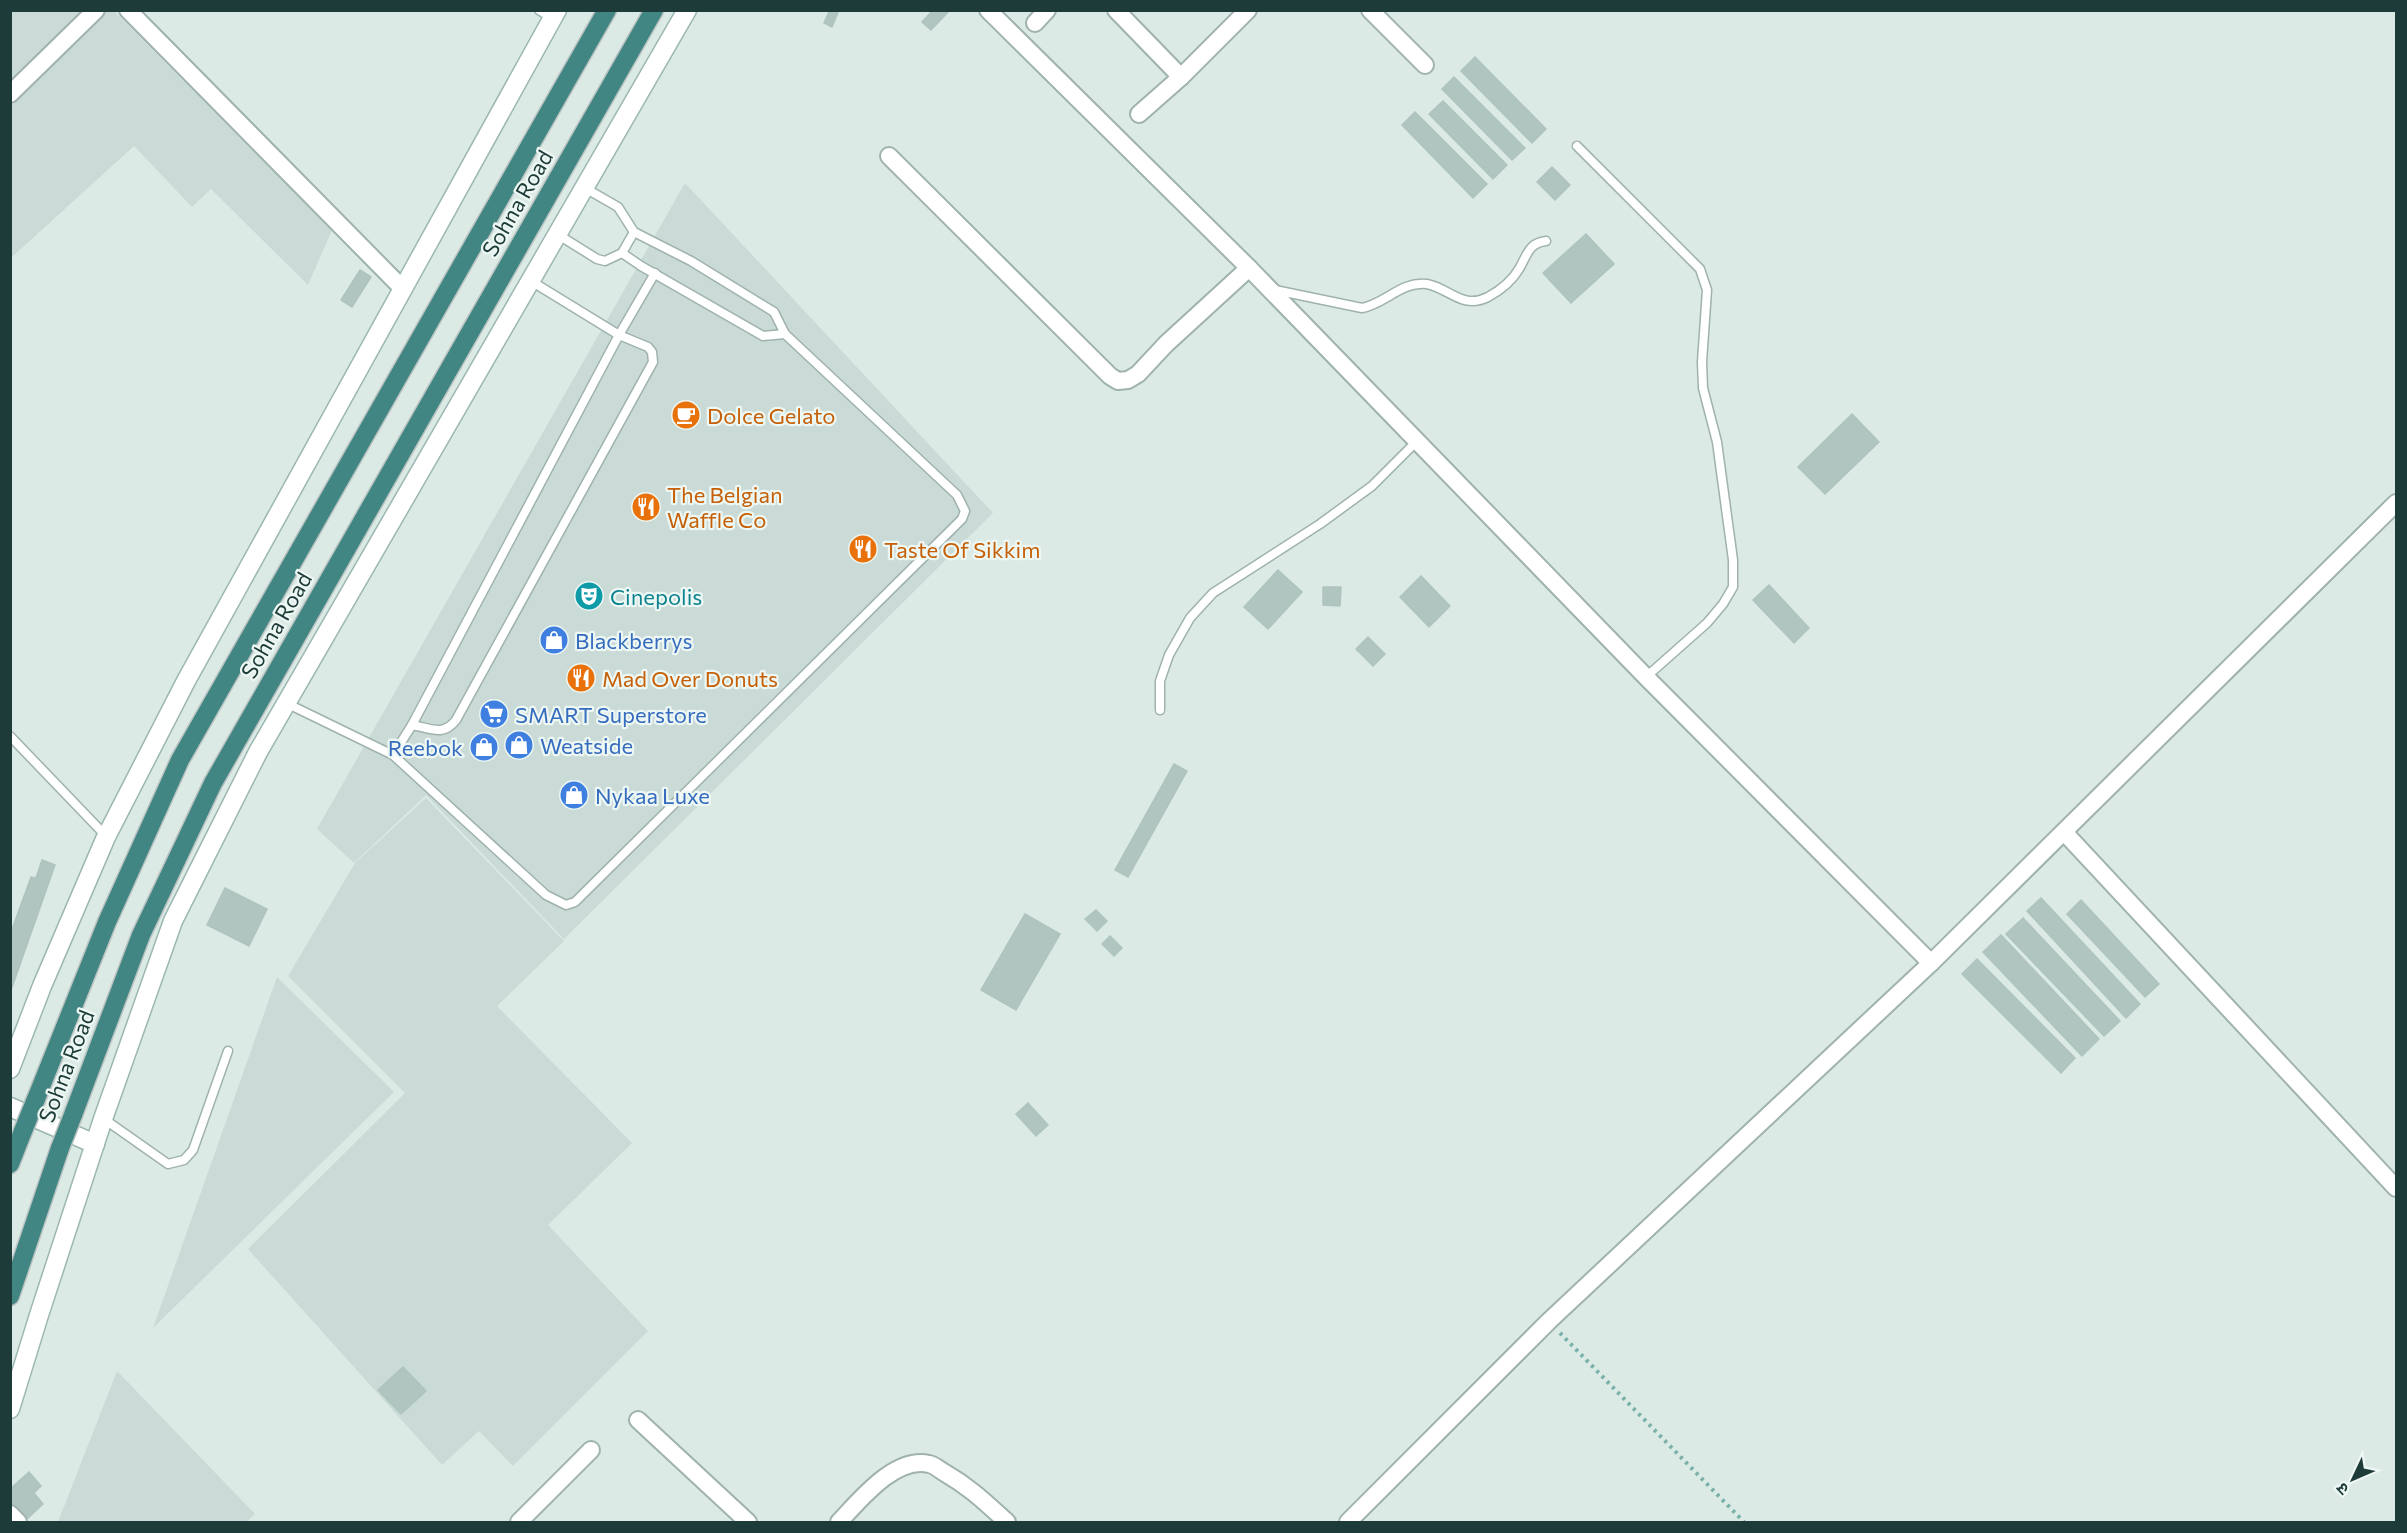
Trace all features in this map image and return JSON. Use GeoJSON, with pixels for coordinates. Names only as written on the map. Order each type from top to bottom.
{"type":"FeatureCollection","features":[{"type":"Feature","properties":{"kind":"highway","name":"Sohna Road"},"geometry":{"type":"LineString","coordinates":[[10,1164],[107,922],[180,760],[607,10]]}},
{"type":"Feature","properties":{"kind":"highway","name":"Sohna Road"},"geometry":{"type":"LineString","coordinates":[[10,1296],[60,1148],[141,935],[213,783],[652,14]]}},
{"type":"Feature","properties":{"kind":"main road"},"geometry":{"type":"LineString","coordinates":[[10,1409],[103,1119],[173,921],[258,752],[686,11]]}},
{"type":"Feature","properties":{"kind":"main road"},"geometry":{"type":"LineString","coordinates":[[10,1069],[106,837],[186,681],[403,289],[550,13]]}},
{"type":"Feature","properties":{"kind":"main road"},"geometry":{"type":"LineString","coordinates":[[10,1107],[95,1144]]}},
{"type":"Feature","properties":{"kind":"street"},"geometry":{"type":"LineString","coordinates":[[10,94],[96,10]]}},
{"type":"Feature","properties":{"kind":"street"},"geometry":{"type":"LineString","coordinates":[[128,10],[403,289]]}},
{"type":"Feature","properties":{"kind":"street"},"geometry":{"type":"LineString","coordinates":[[988,10],[1249,268],[1646,677],[1931,963]]}},
{"type":"Feature","properties":{"kind":"street"},"geometry":{"type":"LineString","coordinates":[[1035,22],[1047,10]]}},
{"type":"Feature","properties":{"kind":"street"},"geometry":{"type":"LineString","coordinates":[[1116,10],[1181,77]]}},
{"type":"Feature","properties":{"kind":"street"},"geometry":{"type":"LineString","coordinates":[[1139,114],[1181,77],[1248,10]]}},
{"type":"Feature","properties":{"kind":"street"},"geometry":{"type":"LineString","coordinates":[[1370,10],[1425,65]]}},
{"type":"Feature","properties":{"kind":"street"},"geometry":{"type":"LineString","coordinates":[[890,156],[1110,376],[1118,381],[1128,380],[1138,374],[1166,344],[1249,268]]}},
{"type":"Feature","properties":{"kind":"street"},"geometry":{"type":"LineString","coordinates":[[1348,1522],[1549,1322],[1931,963],[2397,503]]}},
{"type":"Feature","properties":{"kind":"street"},"geometry":{"type":"LineString","coordinates":[[2064,832],[2397,1188]]}},
{"type":"Feature","properties":{"kind":"street"},"geometry":{"type":"LineString","coordinates":[[638,1420],[748,1522]]}},
{"type":"Feature","properties":{"kind":"street"},"geometry":{"type":"LineString","coordinates":[[519,1522],[591,1450]]}},
{"type":"Feature","properties":{"kind":"street"},"geometry":{"type":"LineString","coordinates":[[839,1522],[868,1491],[894,1471],[912,1465],[930,1464],[973,1490],[1007,1522]]}},
{"type":"Feature","properties":{"kind":"street"},"geometry":{"type":"LineString","coordinates":[[10,1514],[18,1522]]}},
{"type":"Feature","properties":{"kind":"lane"},"geometry":{"type":"LineString","coordinates":[[1576,146],[1700,269],[1707,290],[1702,362],[1703,388],[1717,442],[1733,560],[1733,587],[1723,604],[1707,623],[1646,677]]}},
{"type":"Feature","properties":{"kind":"lane"},"geometry":{"type":"LineString","coordinates":[[286,703],[393,755],[546,895],[566,905],[575,902],[962,519],[965,511],[957,495],[785,334],[774,312],[691,261],[634,232],[618,207],[585,188]]}},
{"type":"Feature","properties":{"kind":"lane"},"geometry":{"type":"LineString","coordinates":[[557,234],[597,259],[605,261],[622,253],[634,232]]}},
{"type":"Feature","properties":{"kind":"lane"},"geometry":{"type":"LineString","coordinates":[[1269,289],[1362,308],[1371,307],[1413,284],[1425,284],[1435,286],[1456,299],[1474,301],[1485,299],[1499,291],[1519,270],[1528,250],[1535,244],[1546,241]]}},
{"type":"Feature","properties":{"kind":"lane"},"geometry":{"type":"LineString","coordinates":[[622,253],[763,336],[785,334]]}},
{"type":"Feature","properties":{"kind":"lane"},"geometry":{"type":"LineString","coordinates":[[393,755],[412,725],[619,335],[655,273]]}},
{"type":"Feature","properties":{"kind":"lane"},"geometry":{"type":"LineString","coordinates":[[412,725],[444,730],[450,728],[456,720],[653,362],[652,352],[648,347],[619,335],[530,281]]}},
{"type":"Feature","properties":{"kind":"lane"},"geometry":{"type":"LineString","coordinates":[[1160,710],[1160,681],[1169,655],[1190,618],[1212,593],[1320,524],[1372,486],[1417,441]]}},
{"type":"Feature","properties":{"kind":"lane"},"geometry":{"type":"LineString","coordinates":[[10,736],[106,837]]}},
{"type":"Feature","properties":{"kind":"lane"},"geometry":{"type":"LineString","coordinates":[[103,1119],[168,1164],[184,1161],[193,1150],[228,1051]]}},
{"type":"Feature","properties":{"kind":"path"},"geometry":{"type":"LineString","coordinates":[[1549,1322],[1744,1522]]}},
{"type":"Feature","properties":{"kind":"shaded area"},"geometry":{"type":"Polygon","coordinates":[[[11,11],[114,11],[332,230],[308,285],[211,189],[192,207],[134,146],[11,258],[11,11]]]}},
{"type":"Feature","properties":{"kind":"shaded area"},"geometry":{"type":"Polygon","coordinates":[[[685,183],[993,513],[564,939],[426,795],[354,863],[317,829],[685,183]]]}},
{"type":"Feature","properties":{"kind":"shaded area"},"geometry":{"type":"Polygon","coordinates":[[[426,798],[564,941],[497,1006],[632,1143],[548,1225],[648,1331],[513,1466],[479,1431],[442,1465],[248,1249],[405,1093],[288,976],[355,863],[426,798]]]}},
{"type":"Feature","properties":{"kind":"shaded area"},"geometry":{"type":"Polygon","coordinates":[[[277,977],[394,1092],[153,1328],[277,977]]]}},
{"type":"Feature","properties":{"kind":"shaded area"},"geometry":{"type":"Polygon","coordinates":[[[117,1371],[255,1514],[246,1522],[58,1522],[117,1371]]]}},
{"type":"Feature","properties":{"kind":"building"},"geometry":{"type":"Polygon","coordinates":[[[830,10],[839,10],[832,27],[824,23],[830,10]]]}},
{"type":"Feature","properties":{"kind":"building"},"geometry":{"type":"Polygon","coordinates":[[[933,10],[950,10],[931,30],[922,22],[933,10]]]}},
{"type":"Feature","properties":{"kind":"building"},"geometry":{"type":"Polygon","coordinates":[[[1475,57],[1546,129],[1532,143],[1461,71],[1475,57]]]}},
{"type":"Feature","properties":{"kind":"building"},"geometry":{"type":"Polygon","coordinates":[[[1454,77],[1525,148],[1512,160],[1442,89],[1454,77]]]}},
{"type":"Feature","properties":{"kind":"building"},"geometry":{"type":"Polygon","coordinates":[[[1443,101],[1507,165],[1493,179],[1429,114],[1443,101]]]}},
{"type":"Feature","properties":{"kind":"building"},"geometry":{"type":"Polygon","coordinates":[[[1415,112],[1487,184],[1473,198],[1402,125],[1415,112]]]}},
{"type":"Feature","properties":{"kind":"building"},"geometry":{"type":"Polygon","coordinates":[[[1552,167],[1570,185],[1555,200],[1537,182],[1552,167]]]}},
{"type":"Feature","properties":{"kind":"building"},"geometry":{"type":"Polygon","coordinates":[[[1586,234],[1614,264],[1571,303],[1543,273],[1586,234]]]}},
{"type":"Feature","properties":{"kind":"building"},"geometry":{"type":"Polygon","coordinates":[[[360,270],[371,277],[352,307],[341,300],[360,270]]]}},
{"type":"Feature","properties":{"kind":"building"},"geometry":{"type":"Polygon","coordinates":[[[1852,414],[1879,442],[1825,494],[1798,467],[1852,414]]]}},
{"type":"Feature","properties":{"kind":"building"},"geometry":{"type":"Polygon","coordinates":[[[1278,570],[1302,592],[1268,629],[1244,607],[1278,570]]]}},
{"type":"Feature","properties":{"kind":"building"},"geometry":{"type":"Polygon","coordinates":[[[1421,576],[1450,606],[1429,627],[1400,597],[1421,576]]]}},
{"type":"Feature","properties":{"kind":"building"},"geometry":{"type":"Polygon","coordinates":[[[1769,585],[1809,628],[1794,643],[1753,600],[1769,585]]]}},
{"type":"Feature","properties":{"kind":"building"},"geometry":{"type":"Polygon","coordinates":[[[1323,587],[1341,587],[1340,606],[1323,605],[1323,587]]]}},
{"type":"Feature","properties":{"kind":"building"},"geometry":{"type":"Polygon","coordinates":[[[1368,637],[1385,654],[1373,666],[1356,649],[1368,637]]]}},
{"type":"Feature","properties":{"kind":"building"},"geometry":{"type":"Polygon","coordinates":[[[1174,764],[1187,771],[1128,877],[1115,870],[1174,764]]]}},
{"type":"Feature","properties":{"kind":"building"},"geometry":{"type":"Polygon","coordinates":[[[42,860],[55,865],[10,993],[10,935],[31,877],[36,878],[42,860]]]}},
{"type":"Feature","properties":{"kind":"building"},"geometry":{"type":"Polygon","coordinates":[[[225,888],[267,909],[249,946],[207,925],[225,888]]]}},
{"type":"Feature","properties":{"kind":"building"},"geometry":{"type":"Polygon","coordinates":[[[2041,898],[2140,1004],[2126,1018],[2027,911],[2041,898]]]}},
{"type":"Feature","properties":{"kind":"building"},"geometry":{"type":"Polygon","coordinates":[[[2081,900],[2159,984],[2145,997],[2067,914],[2081,900]]]}},
{"type":"Feature","properties":{"kind":"building"},"geometry":{"type":"Polygon","coordinates":[[[1096,910],[1107,921],[1097,931],[1085,919],[1096,910]]]}},
{"type":"Feature","properties":{"kind":"building"},"geometry":{"type":"Polygon","coordinates":[[[1025,914],[1060,934],[1016,1010],[981,990],[1025,914]]]}},
{"type":"Feature","properties":{"kind":"building"},"geometry":{"type":"Polygon","coordinates":[[[2023,918],[2120,1021],[2104,1036],[2006,934],[2023,918]]]}},
{"type":"Feature","properties":{"kind":"building"},"geometry":{"type":"Polygon","coordinates":[[[2001,935],[2099,1039],[2082,1056],[1983,952],[2001,935]]]}},
{"type":"Feature","properties":{"kind":"building"},"geometry":{"type":"Polygon","coordinates":[[[1110,936],[1122,948],[1114,956],[1102,944],[1110,936]]]}},
{"type":"Feature","properties":{"kind":"building"},"geometry":{"type":"Polygon","coordinates":[[[1977,959],[2075,1058],[2061,1073],[1962,974],[1977,959]]]}},
{"type":"Feature","properties":{"kind":"building"},"geometry":{"type":"Polygon","coordinates":[[[1028,1103],[1048,1125],[1036,1136],[1016,1114],[1028,1103]]]}},
{"type":"Feature","properties":{"kind":"building"},"geometry":{"type":"Polygon","coordinates":[[[403,1367],[426,1391],[401,1414],[378,1390],[403,1367]]]}},
{"type":"Feature","properties":{"kind":"building"},"geometry":{"type":"Polygon","coordinates":[[[29,1472],[41,1486],[34,1493],[43,1504],[27,1519],[10,1502],[10,1489],[29,1472]]]}},
{"type":"Feature","properties":{"kind":"place","name":"Dolce Gelato"},"geometry":{"type":"Point","coordinates":[686,415]}},
{"type":"Feature","properties":{"kind":"place","name":"The Belgian Waffle Co"},"geometry":{"type":"Point","coordinates":[646,507]}},
{"type":"Feature","properties":{"kind":"place","name":"Taste Of Sikkim"},"geometry":{"type":"Point","coordinates":[863,549]}},
{"type":"Feature","properties":{"kind":"place","name":"Cinepolis"},"geometry":{"type":"Point","coordinates":[589,596]}},
{"type":"Feature","properties":{"kind":"place","name":"Blackberrys"},"geometry":{"type":"Point","coordinates":[554,640]}},
{"type":"Feature","properties":{"kind":"place","name":"Mad Over Donuts"},"geometry":{"type":"Point","coordinates":[581,678]}},
{"type":"Feature","properties":{"kind":"place","name":"SMART Superstore"},"geometry":{"type":"Point","coordinates":[494,714]}},
{"type":"Feature","properties":{"kind":"place","name":"Weatside"},"geometry":{"type":"Point","coordinates":[519,745]}},
{"type":"Feature","properties":{"kind":"place","name":"Reebok"},"geometry":{"type":"Point","coordinates":[484,747]}},
{"type":"Feature","properties":{"kind":"place","name":"Nykaa Luxe"},"geometry":{"type":"Point","coordinates":[574,795]}}]}
